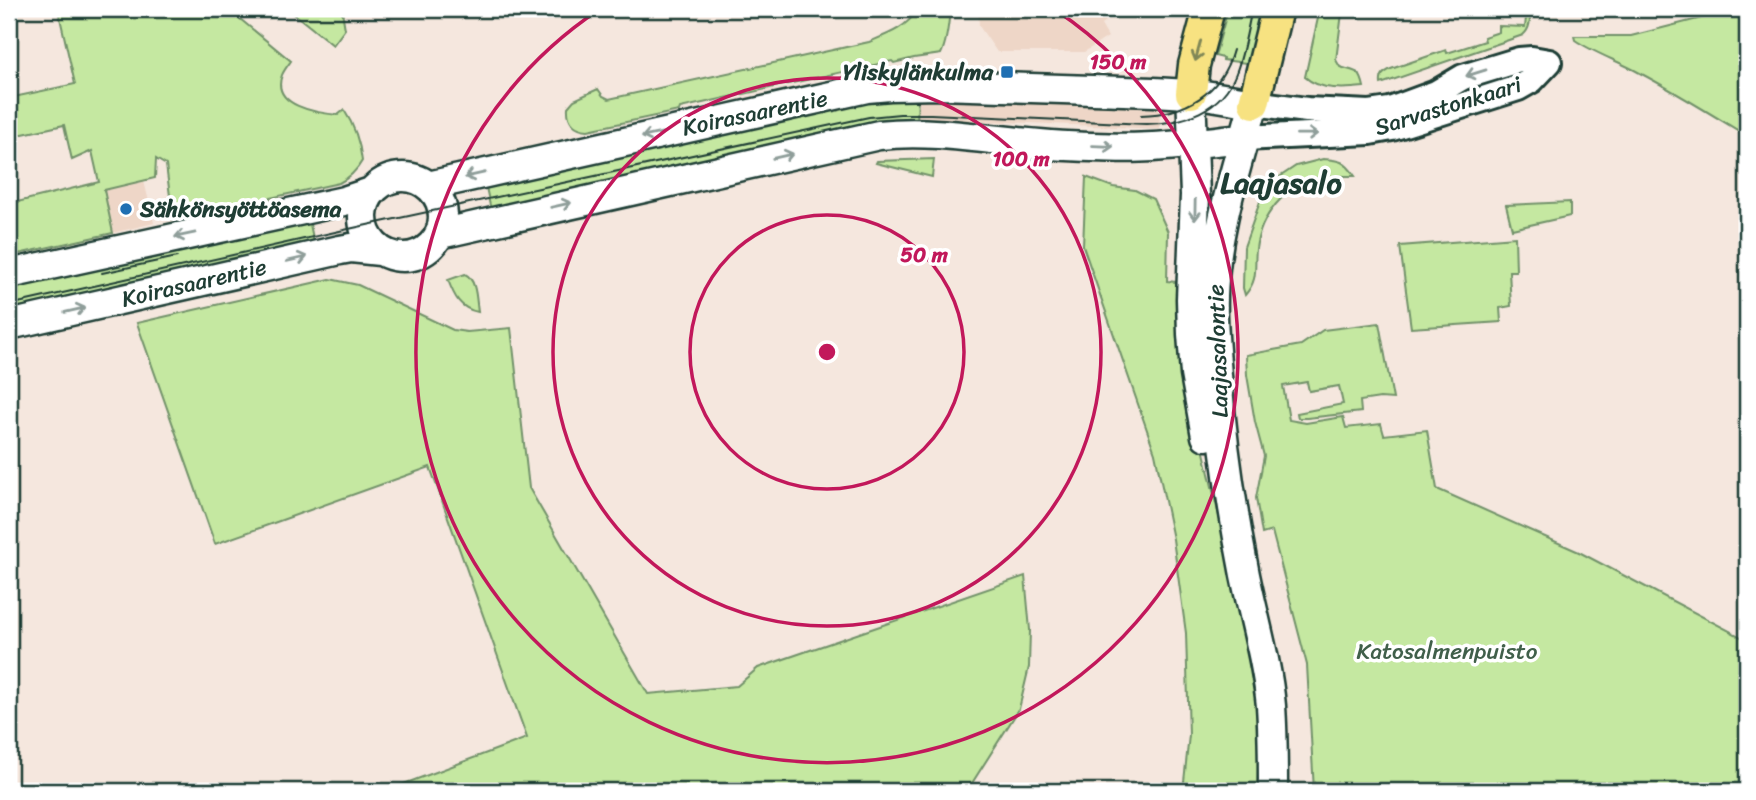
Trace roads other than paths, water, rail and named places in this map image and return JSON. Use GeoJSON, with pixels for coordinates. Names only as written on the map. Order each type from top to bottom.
{"type":"FeatureCollection","features":[{"type":"Feature","properties":{"kind":"main road","name":"Laajasalontie"},"geometry":{"type":"LineString","coordinates":[[1209,9],[1194,65],[1191,93],[1195,169],[1191,299],[1195,374],[1206,435],[1245,574]]}},
{"type":"Feature","properties":{"kind":"main road","name":"Laajasalontie"},"geometry":{"type":"LineString","coordinates":[[1273,791],[1270,705],[1226,464],[1213,324],[1213,292],[1217,253],[1229,194],[1277,9]]}},
{"type":"Feature","properties":{"kind":"main road","name":"Koirasaarentie"},"geometry":{"type":"LineString","coordinates":[[428,186],[890,86],[939,85],[1191,93],[1254,103]]}},
{"type":"Feature","properties":{"kind":"main road","name":"Koirasaarentie"},"geometry":{"type":"LineString","coordinates":[[440,234],[879,135],[924,133],[1050,145],[1130,147],[1244,138]]}},
{"type":"Feature","properties":{"kind":"main road"},"geometry":{"type":"LineString","coordinates":[[400,177],[414,178],[428,186],[440,202],[442,210],[443,223],[434,243],[417,255],[407,257],[380,251],[363,226],[365,203],[371,192],[382,183],[400,177]]}},
{"type":"Feature","properties":{"kind":"main road","name":"Koirasaarentie"},"geometry":{"type":"LineString","coordinates":[[9,274],[344,201],[371,192]]}},
{"type":"Feature","properties":{"kind":"main road","name":"Koirasaarentie"},"geometry":{"type":"LineString","coordinates":[[9,325],[340,250],[351,248],[380,251]]}},
{"type":"Feature","properties":{"kind":"street","name":"Sarvastonkaari"},"geometry":{"type":"LineString","coordinates":[[1244,138],[1370,132],[1391,128],[1518,88],[1532,80],[1549,62],[1519,60],[1463,78],[1436,93],[1369,113],[1341,113],[1254,103]]}},
{"type":"Feature","properties":{"kind":"tram line"},"geometry":{"type":"LineString","coordinates":[[9,305],[869,117],[931,114],[1146,124],[1187,118],[1211,105],[1230,86],[1241,58],[1252,9]]}},
{"type":"Feature","properties":{"kind":"tram line"},"geometry":{"type":"LineString","coordinates":[[1141,115],[1172,111],[1199,99],[1220,79],[1233,50]]}},
{"type":"Feature","properties":{"kind":"tram line"},"geometry":{"type":"LineString","coordinates":[[102,273],[177,257]]}},
{"type":"Feature","properties":{"kind":"place","name":"Yliskylänkulma"},"geometry":{"type":"Point","coordinates":[1007,72]}},
{"type":"Feature","properties":{"kind":"place","name":"Sähkönsyöttöasema"},"geometry":{"type":"Point","coordinates":[126,209]}},
{"type":"Feature","properties":{"kind":"district","name":"Laajasalo"},"geometry":{"type":"Point","coordinates":[1281,183]}},
{"type":"Feature","properties":{"kind":"park label","name":"Katosalmenpuisto"},"geometry":{"type":"Point","coordinates":[1447,651]}}]}
